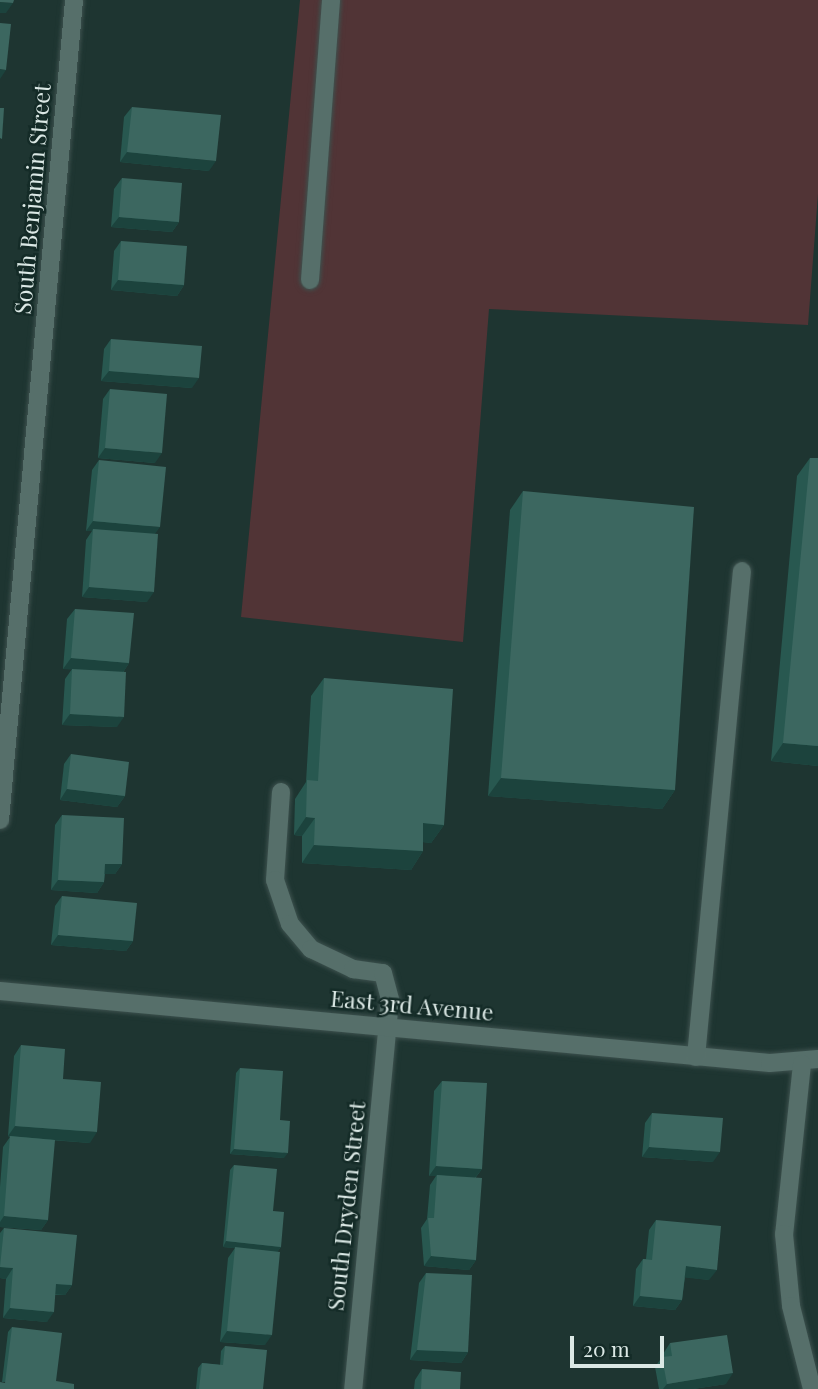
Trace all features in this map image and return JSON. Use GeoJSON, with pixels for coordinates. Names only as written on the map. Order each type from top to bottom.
{"type":"FeatureCollection","features":[{"type":"Feature","properties":{"kind":"street","name":"South Benjamin Street"},"geometry":{"type":"LineString","coordinates":[[0,820],[75,0]]}},
{"type":"Feature","properties":{"kind":"street"},"geometry":{"type":"LineString","coordinates":[[310,280],[331,0]]}},
{"type":"Feature","properties":{"kind":"street"},"geometry":{"type":"LineString","coordinates":[[696,1057],[742,571]]}},
{"type":"Feature","properties":{"kind":"street","name":"South Dryden Street"},"geometry":{"type":"LineString","coordinates":[[281,792],[275,880],[290,924],[311,949],[353,969],[383,973],[390,1000],[353,1389]]}},
{"type":"Feature","properties":{"kind":"street","name":"East 3rd Avenue"},"geometry":{"type":"LineString","coordinates":[[0,991],[696,1057],[810,1061]]}},
{"type":"Feature","properties":{"kind":"street"},"geometry":{"type":"LineString","coordinates":[[810,1061],[784,1234],[791,1306],[812,1389]]}},
{"type":"Feature","properties":{"kind":"shaded area"},"geometry":{"type":"Polygon","coordinates":[[[300,0],[818,0],[818,194],[808,325],[489,309],[463,642],[241,617],[300,0]]]}},
{"type":"Feature","properties":{"kind":"building"},"geometry":{"type":"Polygon","coordinates":[[[0,0],[14,0],[13,3],[0,0]]]}},
{"type":"Feature","properties":{"kind":"building"},"geometry":{"type":"Polygon","coordinates":[[[0,23],[11,24],[6,70],[0,69],[0,23]]]}},
{"type":"Feature","properties":{"kind":"building"},"geometry":{"type":"Polygon","coordinates":[[[132,107],[221,115],[216,161],[127,152],[132,107]]]}},
{"type":"Feature","properties":{"kind":"building"},"geometry":{"type":"Polygon","coordinates":[[[0,108],[4,108],[2,139],[0,138],[0,108]]]}},
{"type":"Feature","properties":{"kind":"building"},"geometry":{"type":"Polygon","coordinates":[[[122,178],[182,183],[179,222],[119,217],[122,178]]]}},
{"type":"Feature","properties":{"kind":"building"},"geometry":{"type":"Polygon","coordinates":[[[121,241],[187,246],[184,285],[118,280],[121,241]]]}},
{"type":"Feature","properties":{"kind":"building"},"geometry":{"type":"Polygon","coordinates":[[[111,339],[202,346],[199,378],[109,371],[111,339]]]}},
{"type":"Feature","properties":{"kind":"building"},"geometry":{"type":"Polygon","coordinates":[[[110,389],[167,394],[162,453],[105,448],[110,389]]]}},
{"type":"Feature","properties":{"kind":"building"},"geometry":{"type":"Polygon","coordinates":[[[810,458],[818,458],[818,746],[783,743],[810,458]]]}},
{"type":"Feature","properties":{"kind":"building"},"geometry":{"type":"Polygon","coordinates":[[[99,460],[166,467],[160,527],[93,521],[99,460]]]}},
{"type":"Feature","properties":{"kind":"building"},"geometry":{"type":"Polygon","coordinates":[[[523,491],[694,507],[675,790],[501,778],[523,491]]]}},
{"type":"Feature","properties":{"kind":"building"},"geometry":{"type":"Polygon","coordinates":[[[93,529],[158,534],[154,592],[89,587],[93,529]]]}},
{"type":"Feature","properties":{"kind":"building"},"geometry":{"type":"Polygon","coordinates":[[[75,609],[134,613],[129,663],[71,658],[75,609]]]}},
{"type":"Feature","properties":{"kind":"building"},"geometry":{"type":"Polygon","coordinates":[[[72,669],[126,672],[124,717],[70,714],[72,669]]]}},
{"type":"Feature","properties":{"kind":"building"},"geometry":{"type":"Polygon","coordinates":[[[324,678],[453,689],[444,825],[423,823],[423,851],[314,845],[315,818],[306,817],[307,780],[318,781],[324,678]]]}},
{"type":"Feature","properties":{"kind":"building"},"geometry":{"type":"Polygon","coordinates":[[[71,754],[129,762],[125,796],[67,789],[71,754]]]}},
{"type":"Feature","properties":{"kind":"building"},"geometry":{"type":"Polygon","coordinates":[[[62,815],[124,818],[122,864],[105,864],[104,882],[58,880],[62,815]]]}},
{"type":"Feature","properties":{"kind":"building"},"geometry":{"type":"Polygon","coordinates":[[[62,896],[137,903],[133,941],[58,935],[62,896]]]}},
{"type":"Feature","properties":{"kind":"building"},"geometry":{"type":"Polygon","coordinates":[[[21,1045],[65,1049],[63,1079],[101,1082],[97,1132],[15,1126],[21,1045]]]}},
{"type":"Feature","properties":{"kind":"building"},"geometry":{"type":"Polygon","coordinates":[[[240,1068],[283,1071],[280,1120],[290,1121],[288,1153],[234,1149],[240,1068]]]}},
{"type":"Feature","properties":{"kind":"building"},"geometry":{"type":"Polygon","coordinates":[[[442,1081],[487,1083],[482,1169],[436,1166],[442,1081]]]}},
{"type":"Feature","properties":{"kind":"building"},"geometry":{"type":"Polygon","coordinates":[[[652,1113],[723,1118],[720,1152],[649,1147],[652,1113]]]}},
{"type":"Feature","properties":{"kind":"building"},"geometry":{"type":"Polygon","coordinates":[[[10,1136],[55,1140],[48,1220],[4,1216],[10,1136]]]}},
{"type":"Feature","properties":{"kind":"building"},"geometry":{"type":"Polygon","coordinates":[[[234,1165],[277,1169],[273,1211],[284,1212],[281,1247],[226,1241],[234,1165]]]}},
{"type":"Feature","properties":{"kind":"building"},"geometry":{"type":"Polygon","coordinates":[[[437,1175],[482,1178],[476,1260],[431,1256],[428,1218],[434,1218],[437,1175]]]}},
{"type":"Feature","properties":{"kind":"building"},"geometry":{"type":"Polygon","coordinates":[[[656,1220],[721,1226],[717,1270],[686,1266],[682,1300],[640,1296],[643,1259],[652,1260],[656,1220]]]}},
{"type":"Feature","properties":{"kind":"building"},"geometry":{"type":"Polygon","coordinates":[[[4,1228],[77,1235],[72,1285],[56,1284],[54,1312],[10,1308],[13,1268],[0,1267],[4,1228]]]}},
{"type":"Feature","properties":{"kind":"building"},"geometry":{"type":"Polygon","coordinates":[[[235,1247],[280,1252],[272,1335],[227,1331],[235,1247]]]}},
{"type":"Feature","properties":{"kind":"building"},"geometry":{"type":"Polygon","coordinates":[[[426,1273],[472,1275],[468,1352],[417,1350],[426,1273]]]}},
{"type":"Feature","properties":{"kind":"building"},"geometry":{"type":"Polygon","coordinates":[[[12,1327],[62,1333],[56,1381],[74,1384],[74,1389],[0,1389],[0,1382],[5,1383],[12,1327]]]}},
{"type":"Feature","properties":{"kind":"building"},"geometry":{"type":"Polygon","coordinates":[[[727,1335],[733,1373],[667,1384],[662,1357],[672,1356],[670,1343],[727,1335]]]}},
{"type":"Feature","properties":{"kind":"building"},"geometry":{"type":"Polygon","coordinates":[[[225,1346],[267,1350],[263,1389],[199,1389],[202,1363],[223,1365],[225,1346]]]}},
{"type":"Feature","properties":{"kind":"building"},"geometry":{"type":"Polygon","coordinates":[[[422,1369],[461,1372],[460,1389],[421,1389],[422,1369]]]}}]}
